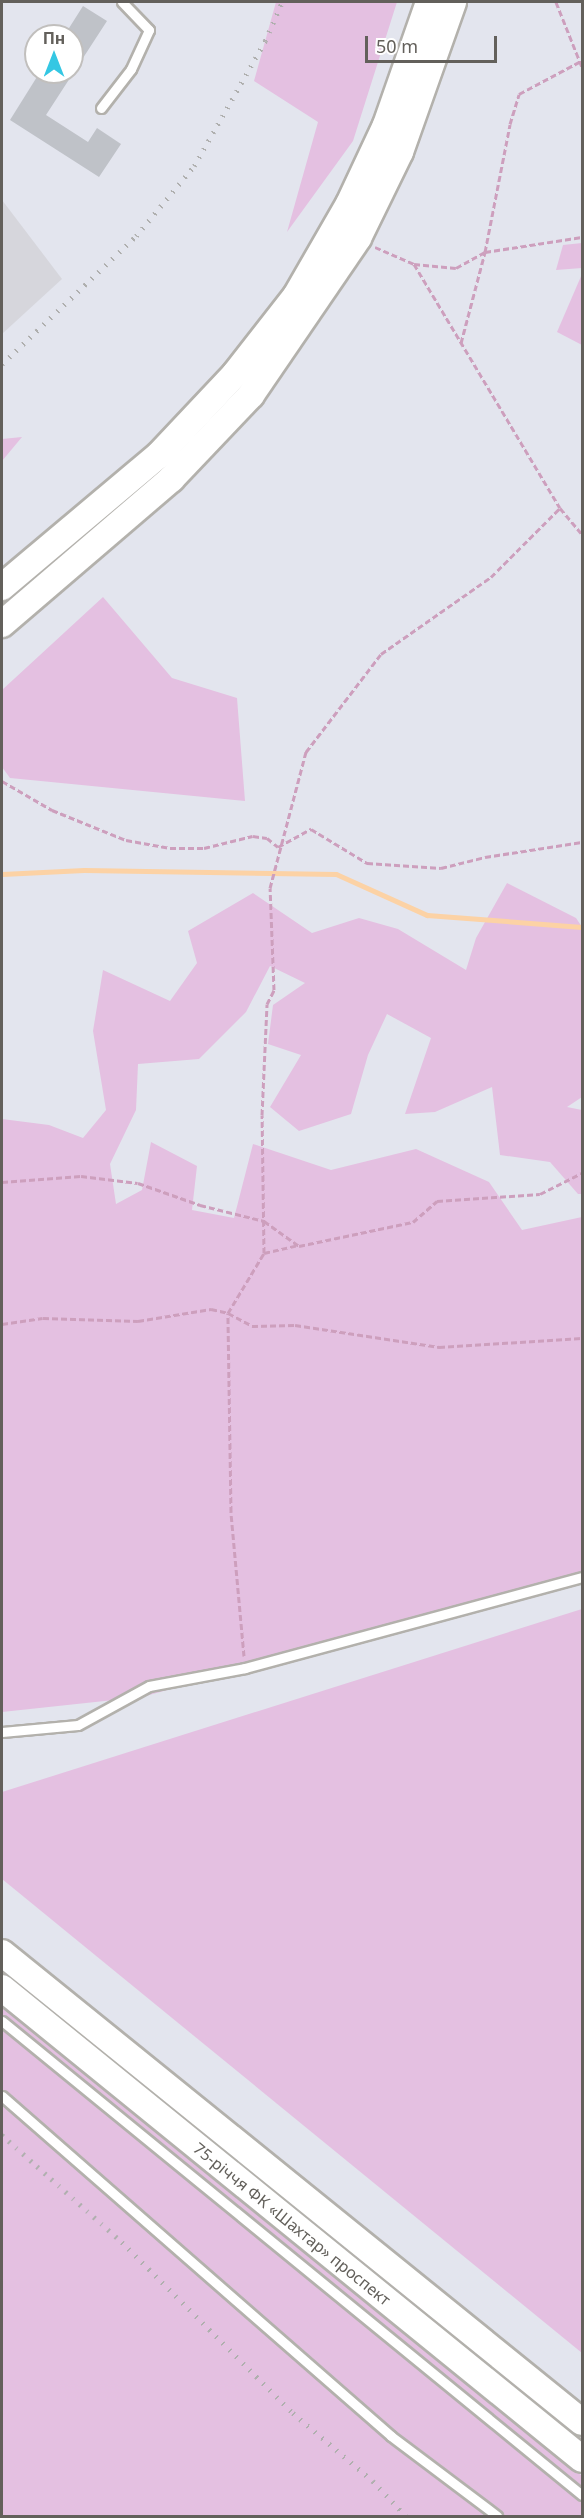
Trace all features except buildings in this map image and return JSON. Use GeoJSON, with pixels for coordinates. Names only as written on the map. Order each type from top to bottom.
{"type":"FeatureCollection","features":[{"type":"Feature","properties":{"kind":"main road"},"geometry":{"type":"LineString","coordinates":[[2,587],[159,455],[235,374],[296,296],[348,204],[386,125],[429,2]]}},
{"type":"Feature","properties":{"kind":"main road"},"geometry":{"type":"LineString","coordinates":[[2,624],[171,479],[251,395],[358,238],[400,152],[453,2]]}},
{"type":"Feature","properties":{"kind":"main road","name":"75-річчя ФК «Шахтар» проспект"},"geometry":{"type":"LineString","coordinates":[[2,1953],[582,2422]]}},
{"type":"Feature","properties":{"kind":"main road","name":"75-річчя ФК «Шахтар» проспект"},"geometry":{"type":"LineString","coordinates":[[2,1988],[582,2459]]}},
{"type":"Feature","properties":{"kind":"lane"},"geometry":{"type":"LineString","coordinates":[[101,108],[131,69],[149,30],[122,2]]}},
{"type":"Feature","properties":{"kind":"lane"},"geometry":{"type":"LineString","coordinates":[[2,1732],[78,1725],[149,1686],[245,1668],[582,1577]]}},
{"type":"Feature","properties":{"kind":"lane"},"geometry":{"type":"LineString","coordinates":[[2,2021],[582,2495]]}},
{"type":"Feature","properties":{"kind":"lane"},"geometry":{"type":"LineString","coordinates":[[2,2096],[391,2436],[497,2517]]}},
{"type":"Feature","properties":{"kind":"path"},"geometry":{"type":"LineString","coordinates":[[556,2],[582,67]]}},
{"type":"Feature","properties":{"kind":"path"},"geometry":{"type":"LineString","coordinates":[[461,343],[485,252],[510,124],[519,93],[581,61]]}},
{"type":"Feature","properties":{"kind":"path"},"geometry":{"type":"LineString","coordinates":[[358,238],[414,264],[456,268],[485,252],[582,237]]}},
{"type":"Feature","properties":{"kind":"path"},"geometry":{"type":"LineString","coordinates":[[414,264],[560,508],[582,534]]}},
{"type":"Feature","properties":{"kind":"path"},"geometry":{"type":"LineString","coordinates":[[245,1668],[231,1512],[228,1313],[264,1253],[263,1104],[267,1004],[274,990],[270,888],[278,847],[306,752],[381,654],[491,577],[560,508]]}},
{"type":"Feature","properties":{"kind":"path"},"geometry":{"type":"LineString","coordinates":[[2,782],[52,810],[126,840],[170,848],[204,848],[253,836],[267,838],[278,847]]}},
{"type":"Feature","properties":{"kind":"path"},"geometry":{"type":"LineString","coordinates":[[278,847],[311,829],[367,863],[441,868],[485,857],[582,842]]}},
{"type":"Feature","properties":{"kind":"path"},"geometry":{"type":"LineString","coordinates":[[264,1253],[413,1222],[437,1201],[540,1194],[582,1173]]}},
{"type":"Feature","properties":{"kind":"path"},"geometry":{"type":"LineString","coordinates":[[2,1182],[81,1176],[138,1183],[200,1205],[264,1221],[298,1245]]}},
{"type":"Feature","properties":{"kind":"path"},"geometry":{"type":"LineString","coordinates":[[2,1324],[43,1318],[138,1321],[211,1309],[228,1313],[252,1326],[295,1325],[439,1347],[582,1338]]}},
{"type":"Feature","properties":{"kind":"shaded area"},"geometry":{"type":"Polygon","coordinates":[[[276,2],[397,2],[353,141],[287,232],[318,122],[254,81],[276,2]]]}},
{"type":"Feature","properties":{"kind":"shaded area"},"geometry":{"type":"Polygon","coordinates":[[[2,200],[62,279],[2,334],[2,200]]]}},
{"type":"Feature","properties":{"kind":"shaded area"},"geometry":{"type":"Polygon","coordinates":[[[582,243],[582,268],[556,270],[563,245],[582,243]]]}},
{"type":"Feature","properties":{"kind":"shaded area"},"geometry":{"type":"Polygon","coordinates":[[[582,274],[582,345],[557,332],[582,274]]]}},
{"type":"Feature","properties":{"kind":"shaded area"},"geometry":{"type":"Polygon","coordinates":[[[22,437],[2,461],[2,439],[22,437]]]}},
{"type":"Feature","properties":{"kind":"shaded area"},"geometry":{"type":"Polygon","coordinates":[[[103,597],[172,678],[237,698],[245,801],[10,778],[2,767],[2,690],[103,597]]]}},
{"type":"Feature","properties":{"kind":"shaded area"},"geometry":{"type":"Polygon","coordinates":[[[507,883],[576,918],[582,927],[582,1097],[567,1107],[582,1110],[582,1194],[578,1194],[550,1162],[500,1155],[492,1087],[435,1112],[405,1114],[431,1038],[387,1014],[368,1055],[351,1114],[299,1131],[270,1107],[301,1055],[268,1044],[273,1005],[305,983],[270,966],[246,1012],[199,1059],[138,1064],[136,1110],[110,1164],[116,1204],[142,1190],[151,1142],[197,1166],[192,1210],[234,1218],[253,1144],[331,1170],[416,1149],[489,1182],[522,1230],[582,1217],[582,1575],[142,1697],[2,1712],[2,1119],[49,1125],[83,1138],[106,1110],[93,1031],[103,970],[170,1001],[197,963],[188,931],[253,893],[312,933],[359,918],[398,929],[466,970],[476,938],[507,883]]]}},
{"type":"Feature","properties":{"kind":"shaded area"},"geometry":{"type":"Polygon","coordinates":[[[582,1609],[582,2353],[2,1879],[2,1792],[582,1609]]]}},
{"type":"Feature","properties":{"kind":"shaded area"},"geometry":{"type":"Polygon","coordinates":[[[2,2002],[582,2476],[582,2516],[2,2516],[2,2002]]]}},
{"type":"Feature","properties":{"kind":"waterway"},"geometry":{"type":"LineString","coordinates":[[2,874],[84,870],[336,874],[427,915],[582,927]]}},
{"type":"Feature","properties":{"kind":"railway"},"geometry":{"type":"LineString","coordinates":[[2,364],[136,236],[194,166],[265,41],[282,2]]}},
{"type":"Feature","properties":{"kind":"railway"},"geometry":{"type":"LineString","coordinates":[[2,2135],[122,2242],[293,2413],[373,2481],[406,2516]]}}]}
